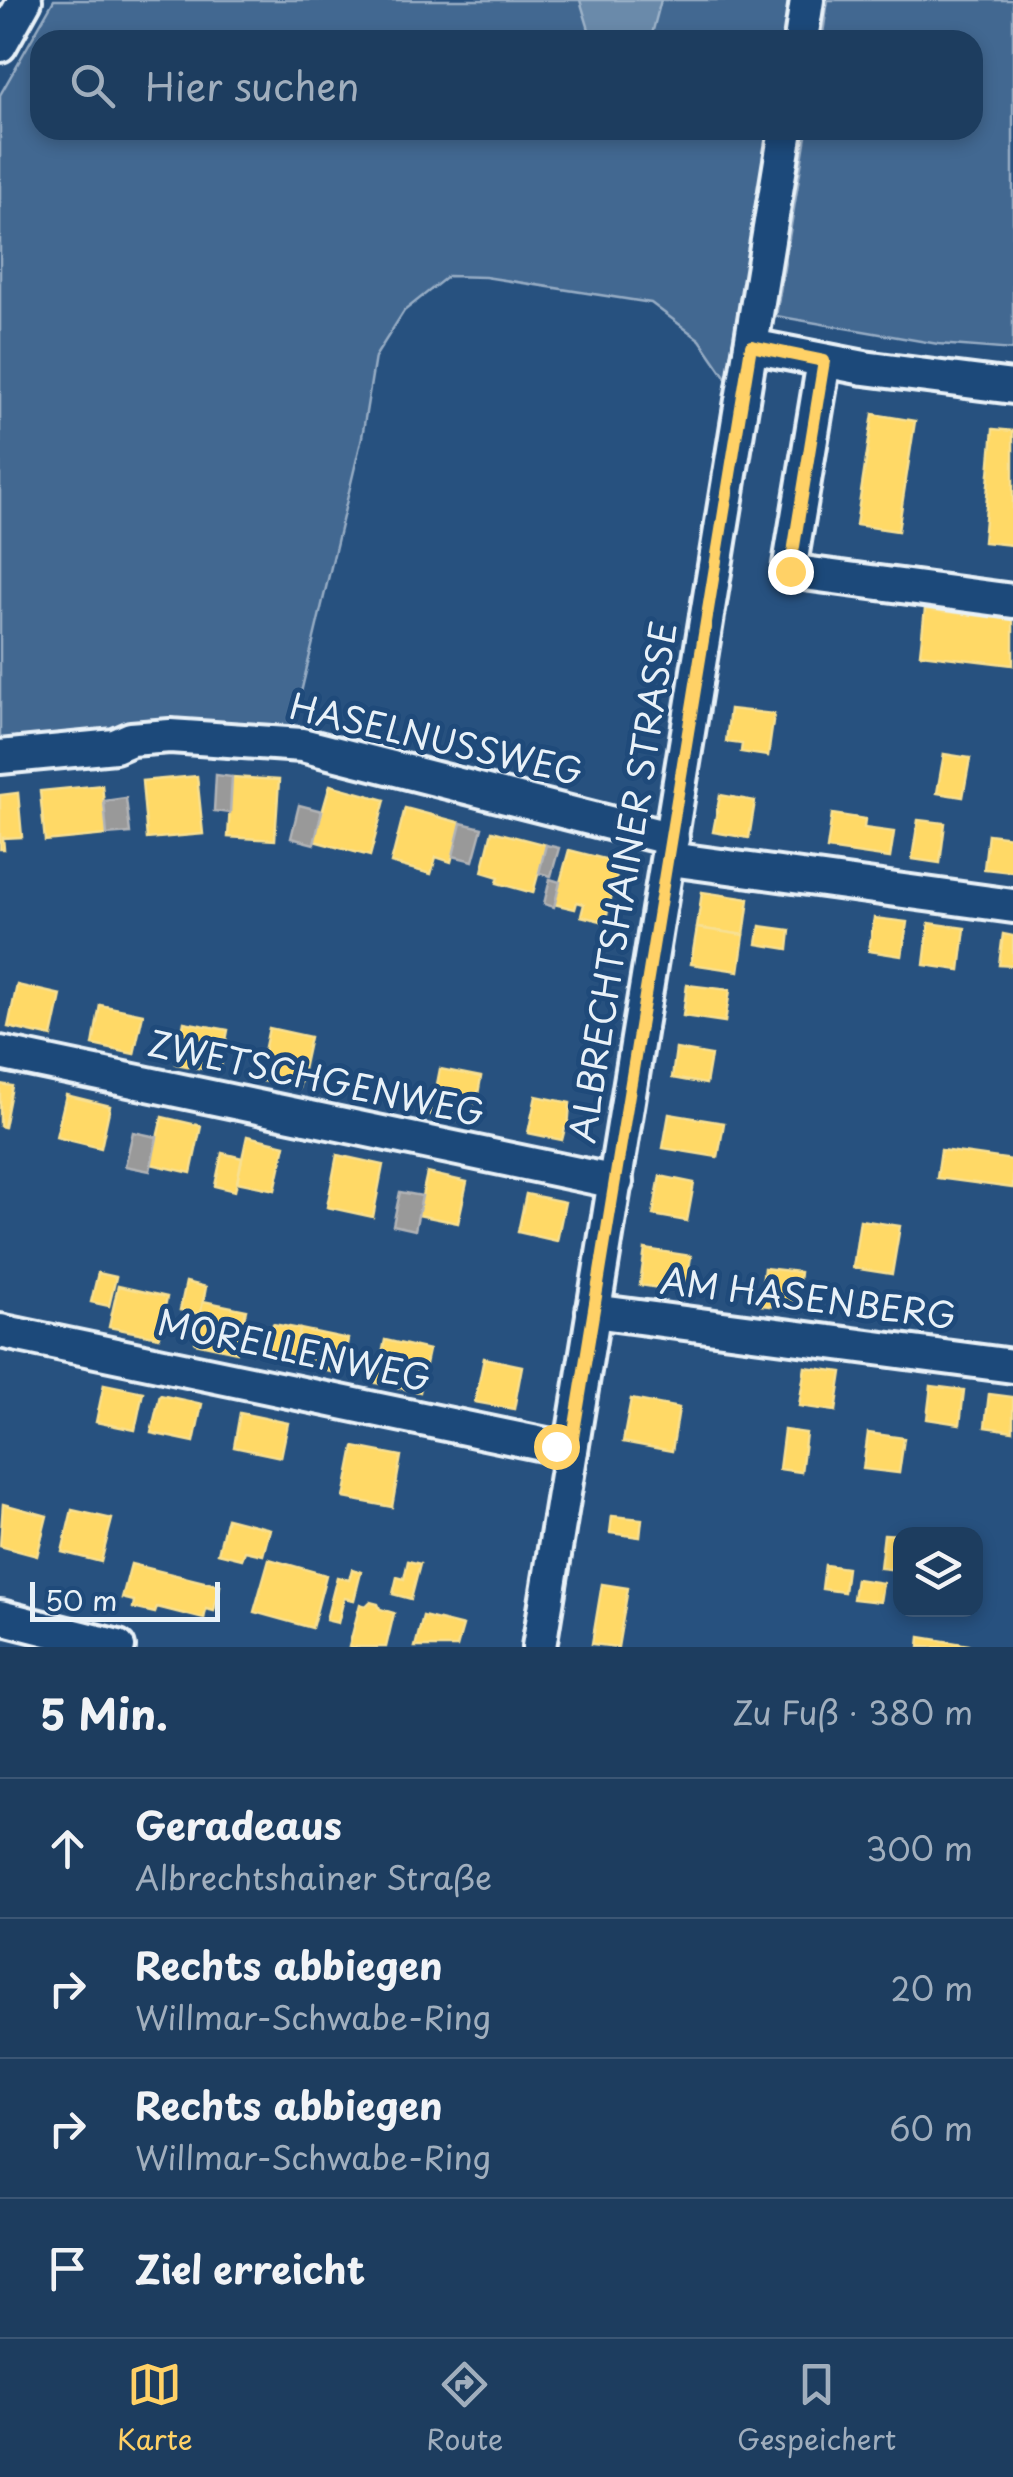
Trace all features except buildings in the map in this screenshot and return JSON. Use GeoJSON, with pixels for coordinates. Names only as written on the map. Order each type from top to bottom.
{"type":"FeatureCollection","features":[{"type":"Feature","properties":{"kind":"street"},"geometry":{"type":"LineString","coordinates":[[0,45],[25,0]]}},
{"type":"Feature","properties":{"kind":"street"},"geometry":{"type":"LineString","coordinates":[[803,30],[808,0]]}},
{"type":"Feature","properties":{"kind":"street","name":"ALBRECHTSHAINER STRASSE"},"geometry":{"type":"LineString","coordinates":[[539,1647],[784,140]]}},
{"type":"Feature","properties":{"kind":"street"},"geometry":{"type":"LineString","coordinates":[[751,346],[824,361],[1013,388]]}},
{"type":"Feature","properties":{"kind":"street"},"geometry":{"type":"LineString","coordinates":[[824,361],[790,571],[1013,600]]}},
{"type":"Feature","properties":{"kind":"street","name":"HASELNUSSWEG"},"geometry":{"type":"LineString","coordinates":[[0,757],[114,746],[170,736],[302,745],[671,849],[1013,906]]}},
{"type":"Feature","properties":{"kind":"street","name":"ZWETSCHGENWEG"},"geometry":{"type":"LineString","coordinates":[[0,1053],[616,1182]]}},
{"type":"Feature","properties":{"kind":"street","name":"AM HASENBERG"},"geometry":{"type":"LineString","coordinates":[[593,1311],[1013,1366]]}},
{"type":"Feature","properties":{"kind":"street","name":"MORELLENWEG"},"geometry":{"type":"LineString","coordinates":[[0,1331],[571,1450]]}},
{"type":"Feature","properties":{"kind":"street"},"geometry":{"type":"LineString","coordinates":[[0,1617],[118,1647]]}},
{"type":"Feature","properties":{"kind":"shaded area"},"geometry":{"type":"Polygon","coordinates":[[[54,0],[796,0],[792,30],[37,30],[54,0]]]}},
{"type":"Feature","properties":{"kind":"shaded area"},"geometry":{"type":"Polygon","coordinates":[[[580,0],[661,0],[653,30],[589,30],[580,0]]]}},
{"type":"Feature","properties":{"kind":"shaded area"},"geometry":{"type":"Polygon","coordinates":[[[828,0],[1013,0],[1013,350],[938,344],[776,316],[805,140],[983,140],[983,30],[824,30],[828,0]]]}},
{"type":"Feature","properties":{"kind":"shaded area"},"geometry":{"type":"Polygon","coordinates":[[[30,42],[30,140],[773,140],[733,388],[700,340],[651,303],[485,277],[448,276],[404,311],[375,357],[362,437],[293,726],[185,725],[0,747],[0,95],[30,42]]]}},
{"type":"Feature","properties":{"kind":"route"},"geometry":{"type":"LineString","coordinates":[[556,1446],[571,1450],[751,346],[824,361],[790,571]]}}]}
